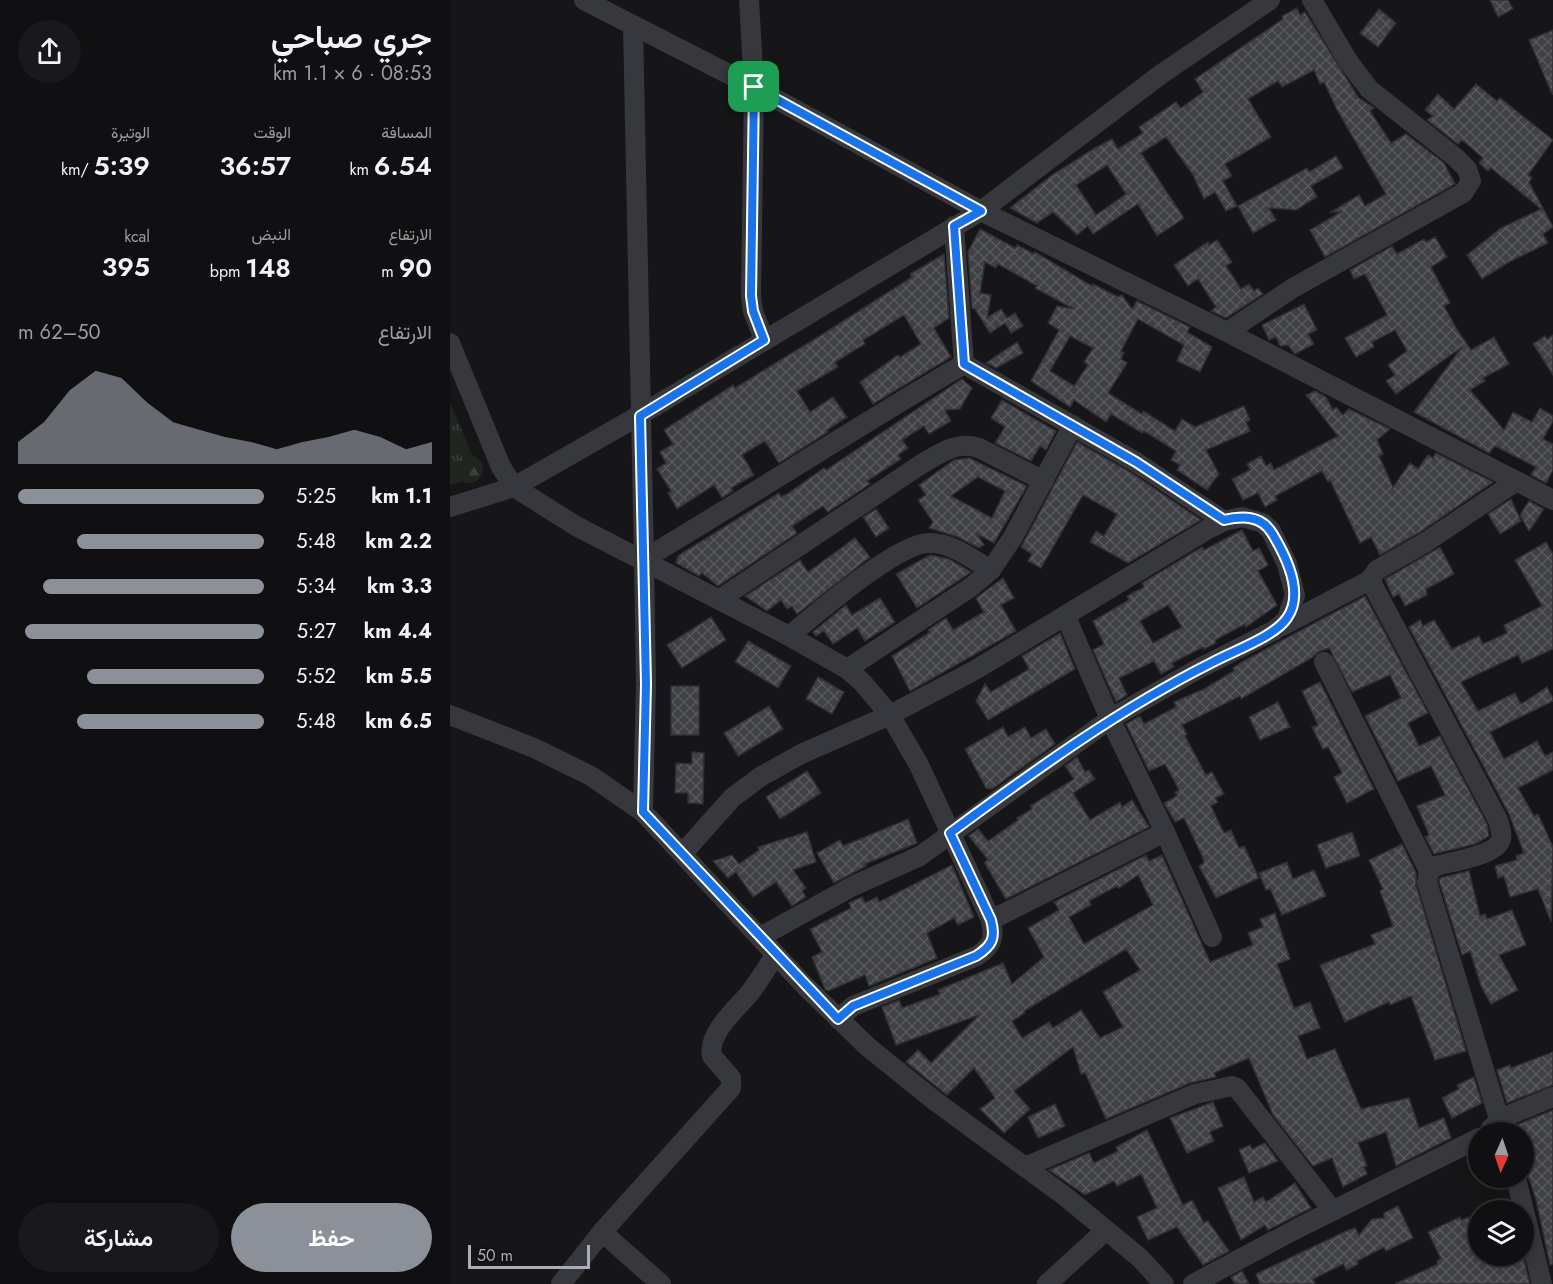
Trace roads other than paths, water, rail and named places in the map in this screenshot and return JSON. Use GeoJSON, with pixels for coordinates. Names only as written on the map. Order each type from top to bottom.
{"type":"FeatureCollection","features":[{"type":"Feature","properties":{"kind":"street"},"geometry":{"type":"LineString","coordinates":[[584,0],[754,87],[981,211],[1227,332],[1553,500]]}},
{"type":"Feature","properties":{"kind":"street"},"geometry":{"type":"LineString","coordinates":[[749,0],[754,87],[751,296],[753,311],[764,340]]}},
{"type":"Feature","properties":{"kind":"street"},"geometry":{"type":"LineString","coordinates":[[450,507],[514,487],[640,416],[981,211],[1160,75],[1270,0]]}},
{"type":"Feature","properties":{"kind":"street"},"geometry":{"type":"LineString","coordinates":[[1227,332],[1293,288],[1463,193],[1471,181],[1471,174],[1455,157],[1369,89],[1348,61],[1312,0]]}},
{"type":"Feature","properties":{"kind":"street"},"geometry":{"type":"LineString","coordinates":[[633,25],[646,684],[643,812]]}},
{"type":"Feature","properties":{"kind":"street"},"geometry":{"type":"LineString","coordinates":[[954,226],[964,364]]}},
{"type":"Feature","properties":{"kind":"street"},"geometry":{"type":"LineString","coordinates":[[450,344],[501,467],[514,487],[576,526],[720,599],[847,669],[862,682],[890,715],[919,765],[991,920],[994,933],[992,944],[985,951],[853,1006],[838,1019]]}},
{"type":"Feature","properties":{"kind":"street"},"geometry":{"type":"LineString","coordinates":[[644,559],[761,490],[879,414],[964,364]]}},
{"type":"Feature","properties":{"kind":"street"},"geometry":{"type":"LineString","coordinates":[[964,364],[1159,476],[1224,520]]}},
{"type":"Feature","properties":{"kind":"street"},"geometry":{"type":"LineString","coordinates":[[847,669],[971,587],[991,570],[1044,481],[1073,425]]}},
{"type":"Feature","properties":{"kind":"street"},"geometry":{"type":"LineString","coordinates":[[720,599],[920,465],[952,447],[969,444],[1044,481]]}},
{"type":"Feature","properties":{"kind":"street"},"geometry":{"type":"LineString","coordinates":[[760,937],[853,886],[920,856],[1110,719],[1196,670],[1370,580],[1377,570],[1426,542],[1515,482]]}},
{"type":"Feature","properties":{"kind":"street"},"geometry":{"type":"LineString","coordinates":[[683,853],[732,798],[760,777],[836,736],[890,715],[975,670],[1224,520],[1242,517],[1256,520],[1270,531],[1279,546],[1293,582],[1294,595],[1287,619],[1275,630]]}},
{"type":"Feature","properties":{"kind":"street"},"geometry":{"type":"LineString","coordinates":[[789,636],[894,556],[917,544],[939,543],[957,550],[991,570]]}},
{"type":"Feature","properties":{"kind":"street"},"geometry":{"type":"LineString","coordinates":[[1370,580],[1498,820],[1502,835],[1499,844],[1490,851],[1436,866],[1429,871]]}},
{"type":"Feature","properties":{"kind":"street"},"geometry":{"type":"LineString","coordinates":[[1066,617],[1110,719],[1165,831],[1212,937]]}},
{"type":"Feature","properties":{"kind":"street"},"geometry":{"type":"LineString","coordinates":[[1324,662],[1429,871],[1427,882],[1494,1122]]}},
{"type":"Feature","properties":{"kind":"street"},"geometry":{"type":"LineString","coordinates":[[450,715],[534,748],[591,776],[643,812],[775,955],[868,1047],[1140,1258],[1164,1284]]}},
{"type":"Feature","properties":{"kind":"street"},"geometry":{"type":"LineString","coordinates":[[991,920],[1165,831]]}},
{"type":"Feature","properties":{"kind":"street"},"geometry":{"type":"LineString","coordinates":[[561,1284],[602,1232],[727,1094],[732,1080],[712,1056],[712,1044],[726,1020],[750,992],[775,955]]}},
{"type":"Feature","properties":{"kind":"street"},"geometry":{"type":"LineString","coordinates":[[1025,1167],[1195,1094],[1232,1086],[1237,1088],[1333,1210]]}},
{"type":"Feature","properties":{"kind":"street"},"geometry":{"type":"LineString","coordinates":[[1507,1122],[1553,1097]]}},
{"type":"Feature","properties":{"kind":"street"},"geometry":{"type":"LineString","coordinates":[[1193,1284],[1333,1210],[1468,1143]]}},
{"type":"Feature","properties":{"kind":"street"},"geometry":{"type":"LineString","coordinates":[[1518,1188],[1542,1284]]}},
{"type":"Feature","properties":{"kind":"street"},"geometry":{"type":"LineString","coordinates":[[1047,1284],[1105,1231]]}},
{"type":"Feature","properties":{"kind":"street"},"geometry":{"type":"LineString","coordinates":[[602,1232],[662,1284]]}}]}
